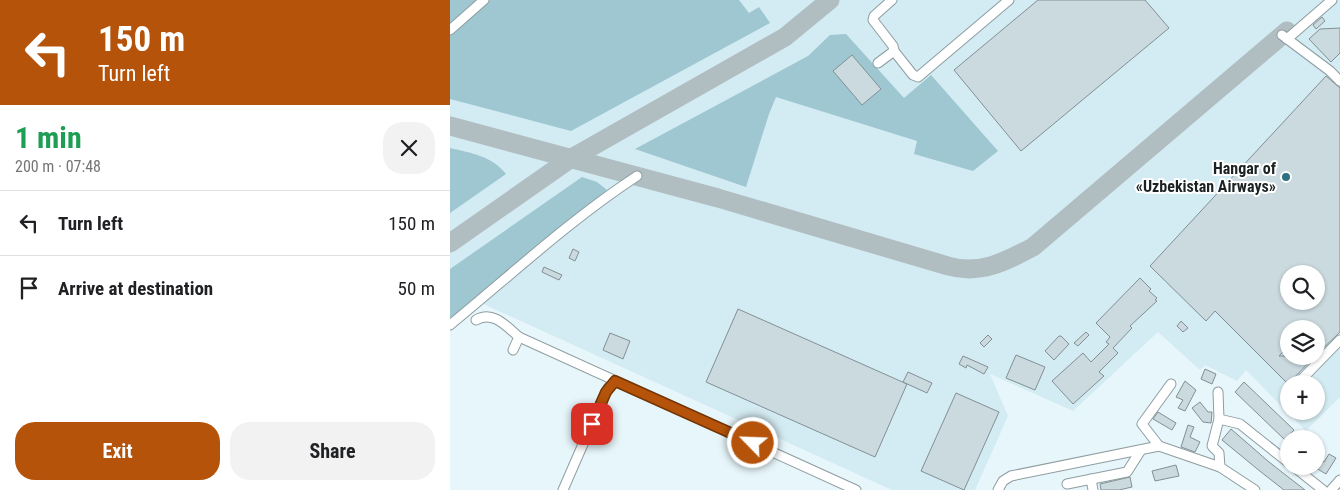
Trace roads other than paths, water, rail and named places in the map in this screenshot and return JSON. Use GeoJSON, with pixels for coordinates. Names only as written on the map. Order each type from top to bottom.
{"type":"FeatureCollection","features":[{"type":"Feature","properties":{"kind":"street"},"geometry":{"type":"LineString","coordinates":[[450,30],[484,0]]}},
{"type":"Feature","properties":{"kind":"street"},"geometry":{"type":"LineString","coordinates":[[892,0],[874,16],[873,20],[893,46],[894,51],[916,77],[1009,0]]}},
{"type":"Feature","properties":{"kind":"street"},"geometry":{"type":"LineString","coordinates":[[1332,0],[1285,37],[1340,81]]}},
{"type":"Feature","properties":{"kind":"street"},"geometry":{"type":"LineString","coordinates":[[878,63],[894,51]]}},
{"type":"Feature","properties":{"kind":"street"},"geometry":{"type":"LineString","coordinates":[[450,325],[576,220],[610,193],[636,176]]}},
{"type":"Feature","properties":{"kind":"street"},"geometry":{"type":"LineString","coordinates":[[476,320],[483,316],[491,317],[519,336],[856,490]]}},
{"type":"Feature","properties":{"kind":"street"},"geometry":{"type":"LineString","coordinates":[[513,350],[519,336]]}},
{"type":"Feature","properties":{"kind":"street"},"geometry":{"type":"LineString","coordinates":[[1306,375],[1340,340]]}},
{"type":"Feature","properties":{"kind":"street"},"geometry":{"type":"LineString","coordinates":[[563,490],[604,396],[608,388],[615,381]]}},
{"type":"Feature","properties":{"kind":"street"},"geometry":{"type":"LineString","coordinates":[[1159,446],[1142,424],[1171,384]]}},
{"type":"Feature","properties":{"kind":"street"},"geometry":{"type":"LineString","coordinates":[[1218,392],[1219,419],[1212,446],[1219,453],[1220,467]]}},
{"type":"Feature","properties":{"kind":"street"},"geometry":{"type":"LineString","coordinates":[[1219,419],[1240,424],[1280,456]]}},
{"type":"Feature","properties":{"kind":"street"},"geometry":{"type":"LineString","coordinates":[[998,490],[1005,480],[1011,476],[1159,446],[1220,467],[1255,490]]}},
{"type":"Feature","properties":{"kind":"street"},"geometry":{"type":"LineString","coordinates":[[1068,484],[1127,472],[1141,450]]}},
{"type":"Feature","properties":{"kind":"street"},"geometry":{"type":"LineString","coordinates":[[1304,475],[1323,490]]}},
{"type":"Feature","properties":{"kind":"street"},"geometry":{"type":"LineString","coordinates":[[1091,479],[1093,490]]}},
{"type":"Feature","properties":{"kind":"street"},"geometry":{"type":"LineString","coordinates":[[1331,490],[1340,480]]}},
{"type":"Feature","properties":{"kind":"place","name":"Hangar of «Uzbekistan Airways»"},"geometry":{"type":"Point","coordinates":[1286,177]}}]}
